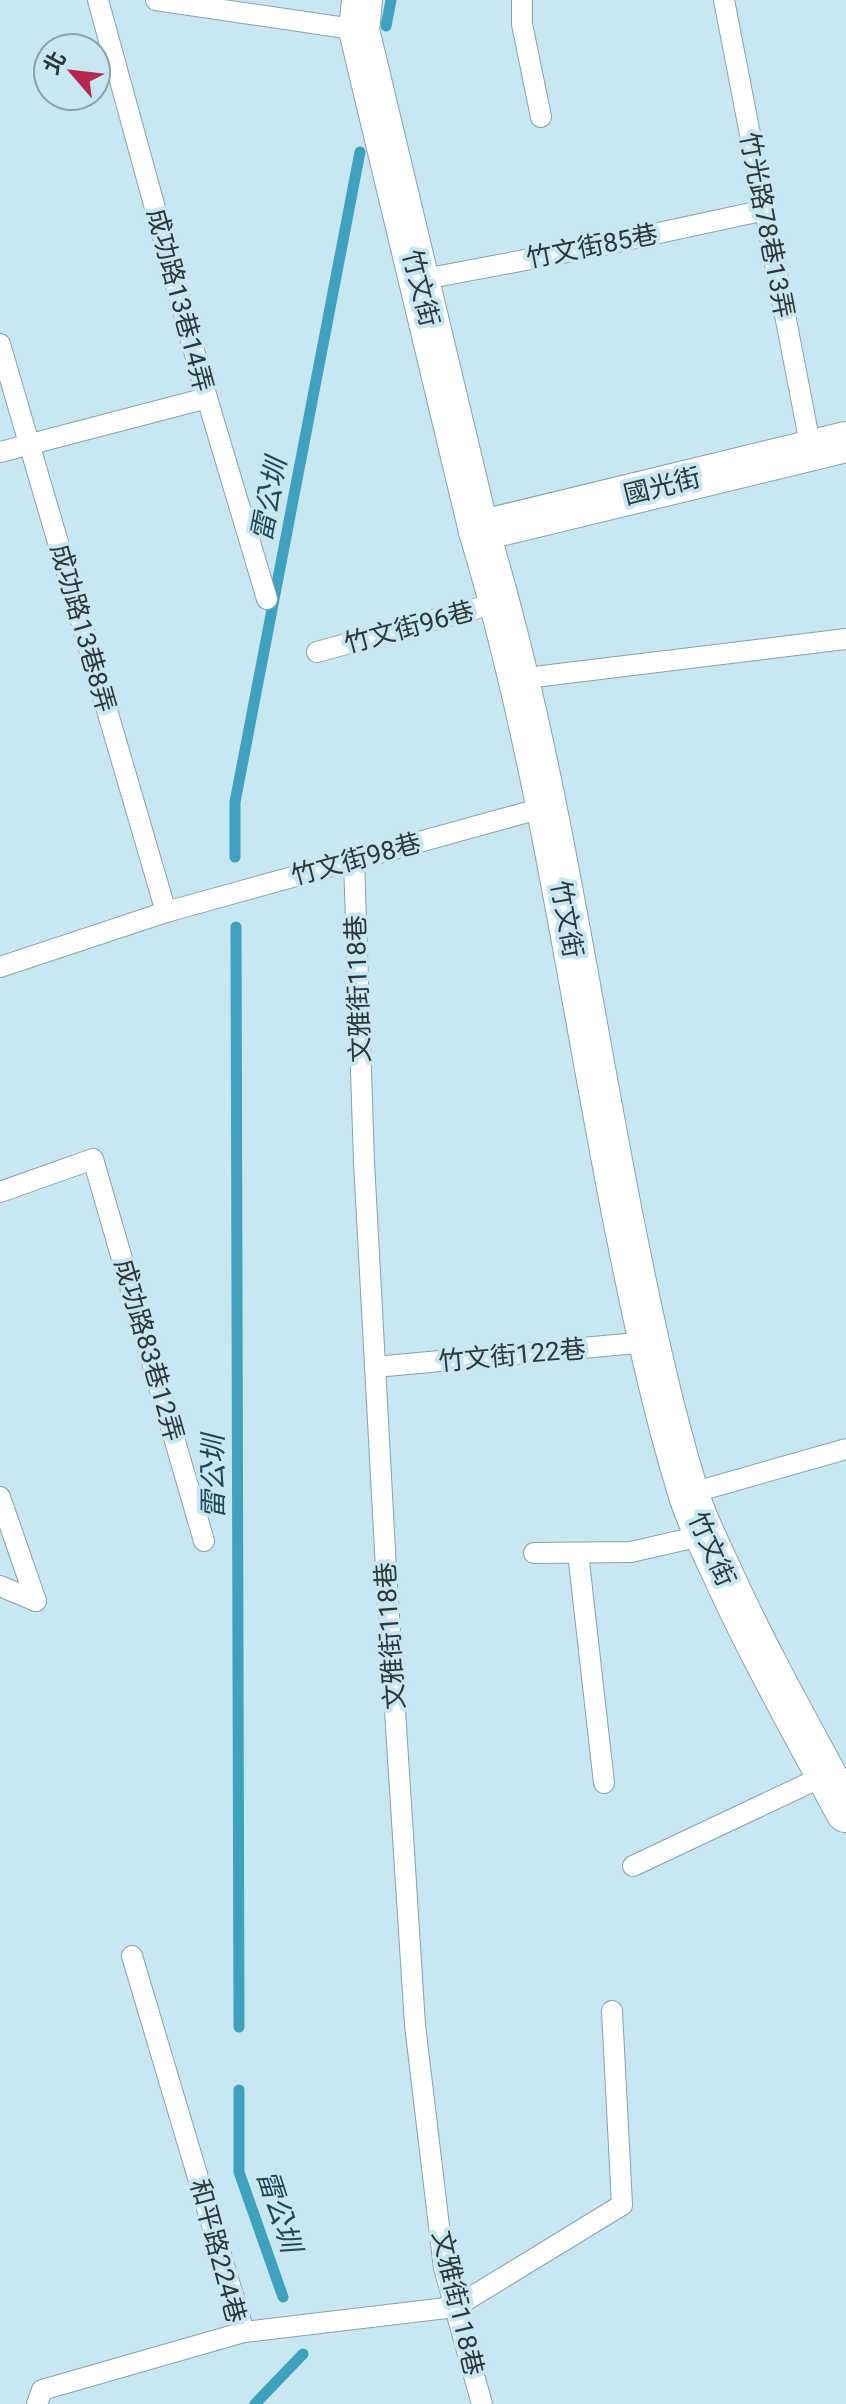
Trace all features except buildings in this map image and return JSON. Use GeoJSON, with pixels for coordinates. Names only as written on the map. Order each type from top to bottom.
{"type":"FeatureCollection","features":[{"type":"Feature","properties":{"kind":"street","name":"竹文街"},"geometry":{"type":"LineString","coordinates":[[360,15],[419,280],[518,679],[546,807],[596,1083],[648,1342],[688,1494],[743,1618],[846,1812]]}},
{"type":"Feature","properties":{"kind":"street","name":"國光街"},"geometry":{"type":"LineString","coordinates":[[479,531],[828,446]]}},
{"type":"Feature","properties":{"kind":"lane","name":"成功路13巷14弄"},"geometry":{"type":"LineString","coordinates":[[98,0],[207,398],[267,599]]}},
{"type":"Feature","properties":{"kind":"lane"},"geometry":{"type":"LineString","coordinates":[[156,0],[360,15]]}},
{"type":"Feature","properties":{"kind":"lane"},"geometry":{"type":"LineString","coordinates":[[522,0],[522,24],[541,117]]}},
{"type":"Feature","properties":{"kind":"lane","name":"竹光路78巷13弄"},"geometry":{"type":"LineString","coordinates":[[724,0],[765,210],[828,446]]}},
{"type":"Feature","properties":{"kind":"lane","name":"竹文街85巷"},"geometry":{"type":"LineString","coordinates":[[419,280],[765,210]]}},
{"type":"Feature","properties":{"kind":"lane","name":"成功路13巷8弄"},"geometry":{"type":"LineString","coordinates":[[0,344],[166,912]]}},
{"type":"Feature","properties":{"kind":"lane"},"geometry":{"type":"LineString","coordinates":[[0,452],[207,398]]}},
{"type":"Feature","properties":{"kind":"lane","name":"竹文街96巷"},"geometry":{"type":"LineString","coordinates":[[317,652],[500,602]]}},
{"type":"Feature","properties":{"kind":"lane"},"geometry":{"type":"LineString","coordinates":[[518,679],[846,639]]}},
{"type":"Feature","properties":{"kind":"lane","name":"竹文街98巷"},"geometry":{"type":"LineString","coordinates":[[0,967],[166,912],[546,807]]}},
{"type":"Feature","properties":{"kind":"lane","name":"文雅街118巷"},"geometry":{"type":"LineString","coordinates":[[354,861],[364,1162],[415,2025],[444,2268],[482,2404]]}},
{"type":"Feature","properties":{"kind":"lane","name":"成功路83巷12弄"},"geometry":{"type":"LineString","coordinates":[[0,1192],[93,1159],[204,1541]]}},
{"type":"Feature","properties":{"kind":"lane","name":"竹文街122巷"},"geometry":{"type":"LineString","coordinates":[[375,1367],[648,1342]]}},
{"type":"Feature","properties":{"kind":"lane"},"geometry":{"type":"LineString","coordinates":[[688,1494],[846,1449]]}},
{"type":"Feature","properties":{"kind":"lane"},"geometry":{"type":"LineString","coordinates":[[0,1497],[36,1601],[0,1586]]}},
{"type":"Feature","properties":{"kind":"lane"},"geometry":{"type":"LineString","coordinates":[[534,1553],[631,1552],[705,1535]]}},
{"type":"Feature","properties":{"kind":"lane"},"geometry":{"type":"LineString","coordinates":[[578,1553],[604,1783]]}},
{"type":"Feature","properties":{"kind":"lane"},"geometry":{"type":"LineString","coordinates":[[633,1866],[826,1775]]}},
{"type":"Feature","properties":{"kind":"lane","name":"和平路224巷"},"geometry":{"type":"LineString","coordinates":[[37,2404],[42,2390],[244,2332],[132,1956]]}},
{"type":"Feature","properties":{"kind":"lane"},"geometry":{"type":"LineString","coordinates":[[244,2332],[455,2307],[622,2205],[612,2011]]}},
{"type":"Feature","properties":{"kind":"waterway","name":"雷公圳"},"geometry":{"type":"LineString","coordinates":[[386,26],[391,0]]}},
{"type":"Feature","properties":{"kind":"waterway","name":"雷公圳"},"geometry":{"type":"LineString","coordinates":[[235,857],[235,802],[360,152]]}},
{"type":"Feature","properties":{"kind":"waterway","name":"雷公圳"},"geometry":{"type":"LineString","coordinates":[[236,927],[239,2027]]}},
{"type":"Feature","properties":{"kind":"waterway","name":"雷公圳"},"geometry":{"type":"LineString","coordinates":[[239,2090],[239,2172],[283,2297]]}},
{"type":"Feature","properties":{"kind":"waterway","name":"雷公圳"},"geometry":{"type":"LineString","coordinates":[[255,2404],[303,2354]]}}]}
